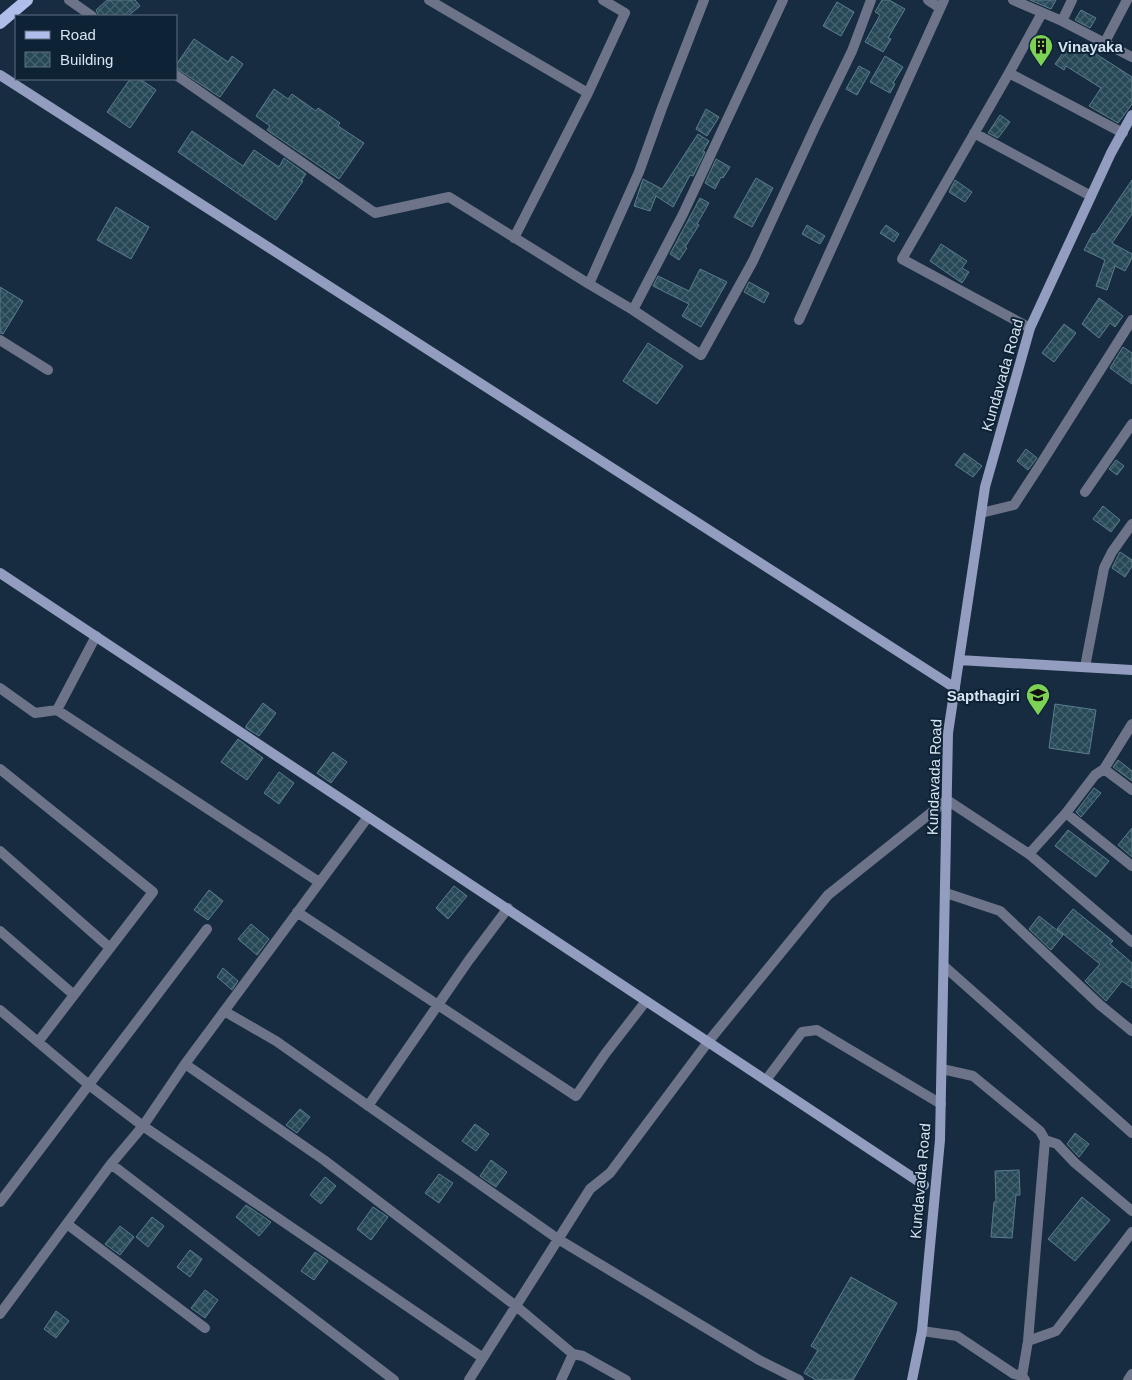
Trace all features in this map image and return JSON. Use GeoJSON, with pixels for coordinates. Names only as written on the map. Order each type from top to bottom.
{"type":"FeatureCollection","features":[{"type":"Feature","properties":{"kind":"main road"},"geometry":{"type":"LineString","coordinates":[[0,23],[26,0]]}},
{"type":"Feature","properties":{"kind":"street"},"geometry":{"type":"LineString","coordinates":[[69,0],[91,15]]}},
{"type":"Feature","properties":{"kind":"street"},"geometry":{"type":"LineString","coordinates":[[429,0],[588,92]]}},
{"type":"Feature","properties":{"kind":"street"},"geometry":{"type":"LineString","coordinates":[[514,238],[588,92],[625,13],[603,0]]}},
{"type":"Feature","properties":{"kind":"street"},"geometry":{"type":"LineString","coordinates":[[589,284],[639,172],[704,0]]}},
{"type":"Feature","properties":{"kind":"street"},"geometry":{"type":"LineString","coordinates":[[633,310],[687,205],[783,0]]}},
{"type":"Feature","properties":{"kind":"street"},"geometry":{"type":"LineString","coordinates":[[178,76],[375,213],[449,197],[633,310],[701,355],[753,261],[852,51],[871,0]]}},
{"type":"Feature","properties":{"kind":"street"},"geometry":{"type":"LineString","coordinates":[[799,320],[942,4],[928,0]]}},
{"type":"Feature","properties":{"kind":"street"},"geometry":{"type":"LineString","coordinates":[[1013,0],[1062,21],[1132,57]]}},
{"type":"Feature","properties":{"kind":"street"},"geometry":{"type":"LineString","coordinates":[[1062,21],[1072,0]]}},
{"type":"Feature","properties":{"kind":"street"},"geometry":{"type":"LineString","coordinates":[[1105,42],[1126,0]]}},
{"type":"Feature","properties":{"kind":"street"},"geometry":{"type":"LineString","coordinates":[[1030,328],[902,259],[1042,13]]}},
{"type":"Feature","properties":{"kind":"street"},"geometry":{"type":"LineString","coordinates":[[1009,73],[1123,133]]}},
{"type":"Feature","properties":{"kind":"street"},"geometry":{"type":"LineString","coordinates":[[0,75],[955,688]]}},
{"type":"Feature","properties":{"kind":"street","name":"Kundavada Road"},"geometry":{"type":"LineString","coordinates":[[912,1380],[922,1331],[940,1140],[945,967],[948,733],[984,487],[1030,328],[1091,196],[1132,115]]}},
{"type":"Feature","properties":{"kind":"street"},"geometry":{"type":"LineString","coordinates":[[974,133],[1091,196]]}},
{"type":"Feature","properties":{"kind":"street"},"geometry":{"type":"LineString","coordinates":[[981,513],[1014,505],[1132,320]]}},
{"type":"Feature","properties":{"kind":"street"},"geometry":{"type":"LineString","coordinates":[[0,340],[48,370]]}},
{"type":"Feature","properties":{"kind":"street"},"geometry":{"type":"LineString","coordinates":[[1085,492],[1132,424]]}},
{"type":"Feature","properties":{"kind":"street"},"geometry":{"type":"LineString","coordinates":[[1084,667],[1104,568],[1112,552],[1132,524]]}},
{"type":"Feature","properties":{"kind":"street"},"geometry":{"type":"LineString","coordinates":[[0,573],[924,1185]]}},
{"type":"Feature","properties":{"kind":"street"},"geometry":{"type":"LineString","coordinates":[[57,710],[96,636]]}},
{"type":"Feature","properties":{"kind":"street"},"geometry":{"type":"LineString","coordinates":[[959,660],[1132,670]]}},
{"type":"Feature","properties":{"kind":"street"},"geometry":{"type":"LineString","coordinates":[[0,688],[34,713],[57,710],[319,882]]}},
{"type":"Feature","properties":{"kind":"street"},"geometry":{"type":"LineString","coordinates":[[1029,854],[1066,813],[1096,775],[1104,769],[1132,724]]}},
{"type":"Feature","properties":{"kind":"street"},"geometry":{"type":"LineString","coordinates":[[1104,769],[1132,790]]}},
{"type":"Feature","properties":{"kind":"street"},"geometry":{"type":"LineString","coordinates":[[0,770],[153,892],[38,1042]]}},
{"type":"Feature","properties":{"kind":"street"},"geometry":{"type":"LineString","coordinates":[[468,1380],[590,1189],[610,1173],[708,1042],[828,895],[947,800],[1029,854],[1132,942]]}},
{"type":"Feature","properties":{"kind":"street"},"geometry":{"type":"LineString","coordinates":[[1066,813],[1132,866]]}},
{"type":"Feature","properties":{"kind":"street"},"geometry":{"type":"LineString","coordinates":[[0,1314],[111,1164],[143,1126],[185,1064],[368,817]]}},
{"type":"Feature","properties":{"kind":"street"},"geometry":{"type":"LineString","coordinates":[[0,851],[110,948]]}},
{"type":"Feature","properties":{"kind":"street"},"geometry":{"type":"LineString","coordinates":[[946,893],[1000,911],[1100,1005],[1132,1031]]}},
{"type":"Feature","properties":{"kind":"street"},"geometry":{"type":"LineString","coordinates":[[368,1106],[469,960],[508,908]]}},
{"type":"Feature","properties":{"kind":"street"},"geometry":{"type":"LineString","coordinates":[[297,912],[576,1096],[605,1054],[646,1001]]}},
{"type":"Feature","properties":{"kind":"street"},"geometry":{"type":"LineString","coordinates":[[0,1202],[208,929]]}},
{"type":"Feature","properties":{"kind":"street"},"geometry":{"type":"LineString","coordinates":[[0,931],[74,995]]}},
{"type":"Feature","properties":{"kind":"street"},"geometry":{"type":"LineString","coordinates":[[945,967],[1132,1133]]}},
{"type":"Feature","properties":{"kind":"street"},"geometry":{"type":"LineString","coordinates":[[0,1010],[89,1085],[143,1126],[483,1358]]}},
{"type":"Feature","properties":{"kind":"street"},"geometry":{"type":"LineString","coordinates":[[224,1011],[276,1041],[558,1239],[759,1360],[799,1380]]}},
{"type":"Feature","properties":{"kind":"street"},"geometry":{"type":"LineString","coordinates":[[766,1080],[802,1032],[817,1030],[941,1104]]}},
{"type":"Feature","properties":{"kind":"street"},"geometry":{"type":"LineString","coordinates":[[185,1064],[324,1160],[516,1306],[573,1354],[583,1356],[626,1380]]}},
{"type":"Feature","properties":{"kind":"street"},"geometry":{"type":"LineString","coordinates":[[922,1331],[957,1336],[1014,1374],[1024,1378],[1045,1140],[1040,1131],[973,1076],[942,1070]]}},
{"type":"Feature","properties":{"kind":"street"},"geometry":{"type":"LineString","coordinates":[[1045,1140],[1057,1144],[1075,1163],[1132,1211]]}},
{"type":"Feature","properties":{"kind":"street"},"geometry":{"type":"LineString","coordinates":[[111,1164],[394,1380]]}},
{"type":"Feature","properties":{"kind":"street"},"geometry":{"type":"LineString","coordinates":[[67,1224],[205,1328]]}},
{"type":"Feature","properties":{"kind":"street"},"geometry":{"type":"LineString","coordinates":[[1028,1341],[1056,1331],[1132,1232]]}},
{"type":"Feature","properties":{"kind":"street"},"geometry":{"type":"LineString","coordinates":[[561,1380],[573,1354]]}},
{"type":"Feature","properties":{"kind":"street"},"geometry":{"type":"LineString","coordinates":[[1128,1380],[1132,1374]]}},
{"type":"Feature","properties":{"kind":"building"},"geometry":{"type":"Polygon","coordinates":[[[107,0],[135,0],[140,6],[129,15],[98,15],[96,10],[107,0]]]}},
{"type":"Feature","properties":{"kind":"building"},"geometry":{"type":"Polygon","coordinates":[[[882,0],[889,0],[905,9],[888,38],[891,39],[883,52],[865,42],[880,15],[875,12],[882,0]]]}},
{"type":"Feature","properties":{"kind":"building"},"geometry":{"type":"Polygon","coordinates":[[[1030,0],[1056,0],[1051,9],[1030,0]]]}},
{"type":"Feature","properties":{"kind":"building"},"geometry":{"type":"Polygon","coordinates":[[[837,2],[854,12],[841,36],[823,26],[837,2]]]}},
{"type":"Feature","properties":{"kind":"building"},"geometry":{"type":"Polygon","coordinates":[[[1081,10],[1096,18],[1090,28],[1075,20],[1081,10]]]}},
{"type":"Feature","properties":{"kind":"building"},"geometry":{"type":"Polygon","coordinates":[[[194,39],[228,62],[232,56],[243,64],[220,97],[178,69],[178,62],[194,39]]]}},
{"type":"Feature","properties":{"kind":"building"},"geometry":{"type":"Polygon","coordinates":[[[1070,43],[1082,52],[1085,47],[1132,77],[1132,104],[1118,123],[1089,106],[1101,88],[1066,66],[1064,70],[1055,64],[1070,43]]]}},
{"type":"Feature","properties":{"kind":"building"},"geometry":{"type":"Polygon","coordinates":[[[885,56],[903,67],[893,83],[895,84],[890,93],[870,82],[885,56]]]}},
{"type":"Feature","properties":{"kind":"building"},"geometry":{"type":"Polygon","coordinates":[[[859,66],[870,72],[857,95],[846,89],[859,66]]]}},
{"type":"Feature","properties":{"kind":"building"},"geometry":{"type":"Polygon","coordinates":[[[129,80],[141,80],[156,90],[130,128],[107,112],[129,80]]]}},
{"type":"Feature","properties":{"kind":"building"},"geometry":{"type":"Polygon","coordinates":[[[274,89],[288,99],[292,94],[316,111],[318,108],[340,123],[338,126],[364,143],[339,179],[267,130],[270,126],[256,116],[274,89]]]}},
{"type":"Feature","properties":{"kind":"building"},"geometry":{"type":"Polygon","coordinates":[[[706,109],[719,117],[707,136],[696,129],[706,109]]]}},
{"type":"Feature","properties":{"kind":"building"},"geometry":{"type":"Polygon","coordinates":[[[1000,115],[1010,122],[998,138],[988,133],[1000,115]]]}},
{"type":"Feature","properties":{"kind":"building"},"geometry":{"type":"Polygon","coordinates":[[[192,131],[243,166],[254,150],[279,167],[284,158],[306,174],[276,220],[178,152],[192,131]]]}},
{"type":"Feature","properties":{"kind":"building"},"geometry":{"type":"Polygon","coordinates":[[[698,134],[709,141],[693,176],[690,175],[673,207],[656,196],[650,211],[634,206],[643,179],[662,189],[698,134]]]}},
{"type":"Feature","properties":{"kind":"building"},"geometry":{"type":"Polygon","coordinates":[[[716,159],[730,167],[723,178],[721,177],[715,189],[705,183],[716,159]]]}},
{"type":"Feature","properties":{"kind":"building"},"geometry":{"type":"Polygon","coordinates":[[[756,178],[773,188],[752,227],[734,217],[756,178]]]}},
{"type":"Feature","properties":{"kind":"building"},"geometry":{"type":"Polygon","coordinates":[[[955,180],[972,192],[965,202],[949,192],[955,180]]]}},
{"type":"Feature","properties":{"kind":"building"},"geometry":{"type":"Polygon","coordinates":[[[1132,180],[1132,214],[1112,243],[1132,254],[1132,258],[1125,271],[1115,266],[1107,290],[1096,286],[1105,260],[1084,250],[1093,233],[1095,234],[1132,180]]]}},
{"type":"Feature","properties":{"kind":"building"},"geometry":{"type":"Polygon","coordinates":[[[700,198],[709,203],[679,260],[670,254],[700,198]]]}},
{"type":"Feature","properties":{"kind":"building"},"geometry":{"type":"Polygon","coordinates":[[[116,207],[149,227],[131,259],[97,240],[116,207]]]}},
{"type":"Feature","properties":{"kind":"building"},"geometry":{"type":"Polygon","coordinates":[[[807,225],[825,236],[820,244],[802,234],[807,225]]]}},
{"type":"Feature","properties":{"kind":"building"},"geometry":{"type":"Polygon","coordinates":[[[886,225],[899,234],[894,242],[880,233],[886,225]]]}},
{"type":"Feature","properties":{"kind":"building"},"geometry":{"type":"Polygon","coordinates":[[[941,244],[967,261],[962,268],[969,272],[962,283],[930,261],[941,244]]]}},
{"type":"Feature","properties":{"kind":"building"},"geometry":{"type":"Polygon","coordinates":[[[700,269],[727,282],[701,327],[682,316],[689,304],[653,286],[658,276],[689,291],[700,269]]]}},
{"type":"Feature","properties":{"kind":"building"},"geometry":{"type":"Polygon","coordinates":[[[749,282],[769,293],[764,303],[744,292],[749,282]]]}},
{"type":"Feature","properties":{"kind":"building"},"geometry":{"type":"Polygon","coordinates":[[[0,287],[23,301],[3,334],[0,333],[0,287]]]}},
{"type":"Feature","properties":{"kind":"building"},"geometry":{"type":"Polygon","coordinates":[[[1099,298],[1123,316],[1115,327],[1110,323],[1099,338],[1082,324],[1099,298]]]}},
{"type":"Feature","properties":{"kind":"building"},"geometry":{"type":"Polygon","coordinates":[[[1064,324],[1076,333],[1054,362],[1042,353],[1064,324]]]}},
{"type":"Feature","properties":{"kind":"building"},"geometry":{"type":"Polygon","coordinates":[[[648,343],[683,366],[657,404],[623,381],[648,343]]]}},
{"type":"Feature","properties":{"kind":"building"},"geometry":{"type":"Polygon","coordinates":[[[1123,347],[1132,353],[1132,384],[1110,368],[1123,347]]]}},
{"type":"Feature","properties":{"kind":"building"},"geometry":{"type":"Polygon","coordinates":[[[1026,449],[1037,458],[1028,470],[1017,461],[1026,449]]]}},
{"type":"Feature","properties":{"kind":"building"},"geometry":{"type":"Polygon","coordinates":[[[964,453],[982,466],[973,477],[955,465],[964,453]]]}},
{"type":"Feature","properties":{"kind":"building"},"geometry":{"type":"Polygon","coordinates":[[[1116,460],[1124,466],[1117,475],[1109,469],[1116,460]]]}},
{"type":"Feature","properties":{"kind":"building"},"geometry":{"type":"Polygon","coordinates":[[[1103,506],[1120,520],[1111,532],[1093,519],[1103,506]]]}},
{"type":"Feature","properties":{"kind":"building"},"geometry":{"type":"Polygon","coordinates":[[[1120,552],[1132,560],[1132,566],[1125,577],[1112,568],[1120,552]]]}},
{"type":"Feature","properties":{"kind":"building"},"geometry":{"type":"Polygon","coordinates":[[[263,703],[276,713],[259,736],[246,728],[246,726],[263,703]]]}},
{"type":"Feature","properties":{"kind":"building"},"geometry":{"type":"Polygon","coordinates":[[[1055,704],[1096,710],[1089,754],[1049,748],[1055,704]]]}},
{"type":"Feature","properties":{"kind":"building"},"geometry":{"type":"Polygon","coordinates":[[[238,739],[263,758],[247,780],[221,762],[238,739]]]}},
{"type":"Feature","properties":{"kind":"building"},"geometry":{"type":"Polygon","coordinates":[[[333,752],[347,762],[331,783],[317,773],[333,752]]]}},
{"type":"Feature","properties":{"kind":"building"},"geometry":{"type":"Polygon","coordinates":[[[1118,760],[1132,771],[1132,781],[1113,767],[1118,760]]]}},
{"type":"Feature","properties":{"kind":"building"},"geometry":{"type":"Polygon","coordinates":[[[279,772],[294,783],[279,804],[264,793],[279,772]]]}},
{"type":"Feature","properties":{"kind":"building"},"geometry":{"type":"Polygon","coordinates":[[[1094,788],[1101,793],[1081,817],[1076,812],[1094,788]]]}},
{"type":"Feature","properties":{"kind":"building"},"geometry":{"type":"Polygon","coordinates":[[[1132,828],[1132,857],[1118,845],[1132,828]]]}},
{"type":"Feature","properties":{"kind":"building"},"geometry":{"type":"Polygon","coordinates":[[[1068,830],[1109,861],[1096,877],[1055,846],[1068,830]]]}},
{"type":"Feature","properties":{"kind":"building"},"geometry":{"type":"Polygon","coordinates":[[[454,886],[467,896],[448,919],[436,908],[454,886]]]}},
{"type":"Feature","properties":{"kind":"building"},"geometry":{"type":"Polygon","coordinates":[[[209,890],[223,901],[208,920],[194,910],[209,890]]]}},
{"type":"Feature","properties":{"kind":"building"},"geometry":{"type":"Polygon","coordinates":[[[1073,909],[1113,941],[1110,944],[1132,963],[1132,988],[1122,981],[1106,1001],[1085,981],[1100,964],[1057,929],[1073,909]]]}},
{"type":"Feature","properties":{"kind":"building"},"geometry":{"type":"Polygon","coordinates":[[[1039,916],[1063,935],[1051,950],[1029,929],[1039,916]]]}},
{"type":"Feature","properties":{"kind":"building"},"geometry":{"type":"Polygon","coordinates":[[[251,924],[269,939],[257,955],[238,939],[251,924]]]}},
{"type":"Feature","properties":{"kind":"building"},"geometry":{"type":"Polygon","coordinates":[[[223,968],[238,981],[232,990],[217,977],[223,968]]]}},
{"type":"Feature","properties":{"kind":"building"},"geometry":{"type":"Polygon","coordinates":[[[300,1109],[310,1117],[297,1133],[286,1125],[300,1109]]]}},
{"type":"Feature","properties":{"kind":"building"},"geometry":{"type":"Polygon","coordinates":[[[475,1124],[489,1134],[476,1151],[462,1141],[475,1124]]]}},
{"type":"Feature","properties":{"kind":"building"},"geometry":{"type":"Polygon","coordinates":[[[1075,1133],[1089,1144],[1079,1157],[1067,1144],[1075,1133]]]}},
{"type":"Feature","properties":{"kind":"building"},"geometry":{"type":"Polygon","coordinates":[[[491,1160],[507,1172],[496,1187],[480,1176],[491,1160]]]}},
{"type":"Feature","properties":{"kind":"building"},"geometry":{"type":"Polygon","coordinates":[[[1019,1170],[1020,1195],[1016,1195],[1012,1238],[991,1237],[994,1202],[996,1202],[995,1171],[1019,1170]]]}},
{"type":"Feature","properties":{"kind":"building"},"geometry":{"type":"Polygon","coordinates":[[[439,1174],[453,1183],[439,1203],[425,1193],[439,1174]]]}},
{"type":"Feature","properties":{"kind":"building"},"geometry":{"type":"Polygon","coordinates":[[[325,1177],[336,1186],[321,1204],[310,1195],[325,1177]]]}},
{"type":"Feature","properties":{"kind":"building"},"geometry":{"type":"Polygon","coordinates":[[[1082,1197],[1110,1220],[1075,1261],[1048,1239],[1082,1197]]]}},
{"type":"Feature","properties":{"kind":"building"},"geometry":{"type":"Polygon","coordinates":[[[246,1205],[271,1222],[259,1236],[236,1217],[246,1205]]]}},
{"type":"Feature","properties":{"kind":"building"},"geometry":{"type":"Polygon","coordinates":[[[373,1207],[388,1217],[371,1240],[357,1229],[373,1207]]]}},
{"type":"Feature","properties":{"kind":"building"},"geometry":{"type":"Polygon","coordinates":[[[152,1217],[164,1226],[148,1247],[136,1237],[152,1217]]]}},
{"type":"Feature","properties":{"kind":"building"},"geometry":{"type":"Polygon","coordinates":[[[120,1226],[134,1237],[120,1255],[105,1244],[120,1226]]]}},
{"type":"Feature","properties":{"kind":"building"},"geometry":{"type":"Polygon","coordinates":[[[190,1250],[202,1259],[190,1277],[177,1267],[190,1250]]]}},
{"type":"Feature","properties":{"kind":"building"},"geometry":{"type":"Polygon","coordinates":[[[315,1252],[328,1261],[314,1280],[301,1271],[315,1252]]]}},
{"type":"Feature","properties":{"kind":"building"},"geometry":{"type":"Polygon","coordinates":[[[851,1277],[897,1303],[853,1380],[816,1380],[804,1373],[818,1350],[811,1346],[851,1277]]]}},
{"type":"Feature","properties":{"kind":"building"},"geometry":{"type":"Polygon","coordinates":[[[205,1290],[218,1300],[205,1318],[191,1308],[205,1290]]]}},
{"type":"Feature","properties":{"kind":"building"},"geometry":{"type":"Polygon","coordinates":[[[56,1311],[69,1321],[56,1338],[44,1329],[56,1311]]]}},
{"type":"Feature","properties":{"kind":"place","name":"Vinayaka"},"geometry":{"type":"Point","coordinates":[1041,67]}},
{"type":"Feature","properties":{"kind":"place","name":"Sapthagiri"},"geometry":{"type":"Point","coordinates":[1038,716]}}]}
